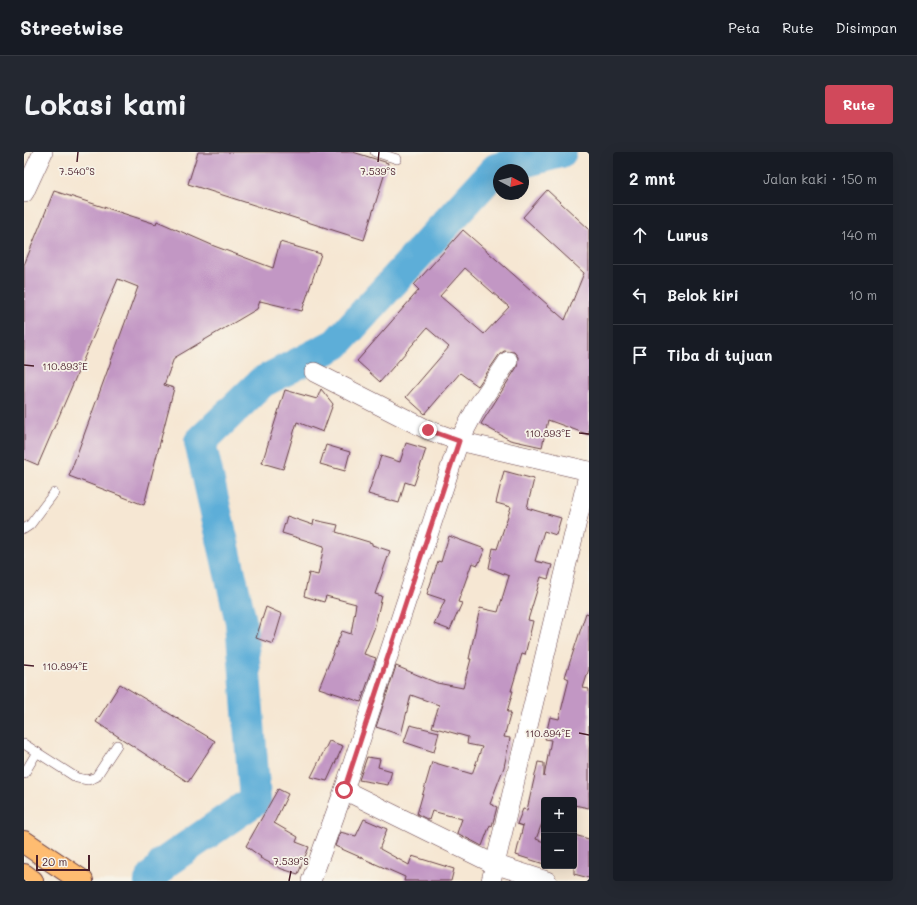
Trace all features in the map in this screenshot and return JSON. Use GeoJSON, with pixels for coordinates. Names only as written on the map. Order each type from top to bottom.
{"type":"FeatureCollection","features":[{"type":"Feature","properties":{"kind":"highway"},"geometry":{"type":"LineString","coordinates":[[24,842],[82,881]]}},
{"type":"Feature","properties":{"kind":"highway"},"geometry":{"type":"LineString","coordinates":[[24,875],[32,881]]}},
{"type":"Feature","properties":{"kind":"street"},"geometry":{"type":"LineString","coordinates":[[24,193],[43,152]]}},
{"type":"Feature","properties":{"kind":"street"},"geometry":{"type":"LineString","coordinates":[[311,881],[344,790],[459,441],[477,407],[508,361]]}},
{"type":"Feature","properties":{"kind":"street"},"geometry":{"type":"LineString","coordinates":[[314,372],[428,430],[459,441],[589,471],[492,873]]}},
{"type":"Feature","properties":{"kind":"street"},"geometry":{"type":"LineString","coordinates":[[344,790],[492,873],[547,881]]}},
{"type":"Feature","properties":{"kind":"lane"},"geometry":{"type":"LineString","coordinates":[[375,152],[397,159]]}},
{"type":"Feature","properties":{"kind":"lane"},"geometry":{"type":"LineString","coordinates":[[24,528],[30,526],[54,493]]}},
{"type":"Feature","properties":{"kind":"lane"},"geometry":{"type":"LineString","coordinates":[[24,744],[77,778],[88,780],[96,777],[117,744]]}},
{"type":"Feature","properties":{"kind":"lane"},"geometry":{"type":"LineString","coordinates":[[24,774],[37,752]]}},
{"type":"Feature","properties":{"kind":"building"},"geometry":{"type":"Polygon","coordinates":[[[198,152],[353,152],[388,163],[364,240],[188,184],[198,152]]]}},
{"type":"Feature","properties":{"kind":"building"},"geometry":{"type":"Polygon","coordinates":[[[547,190],[589,229],[589,435],[548,420],[542,447],[510,440],[481,424],[517,367],[518,357],[514,352],[504,351],[499,355],[478,386],[460,373],[425,414],[406,397],[449,347],[427,328],[380,382],[357,361],[419,290],[414,285],[463,230],[565,320],[584,273],[523,217],[547,190]],[[465,268],[440,296],[484,334],[509,307],[465,268]]]}},
{"type":"Feature","properties":{"kind":"building"},"geometry":{"type":"Polygon","coordinates":[[[54,191],[156,224],[157,221],[214,246],[273,268],[280,242],[321,254],[302,311],[260,301],[257,309],[174,358],[164,385],[174,388],[144,505],[69,476],[138,287],[118,279],[38,465],[24,459],[24,265],[54,191]]]}},
{"type":"Feature","properties":{"kind":"building"},"geometry":{"type":"Polygon","coordinates":[[[321,389],[333,404],[323,432],[297,422],[283,469],[262,463],[285,390],[317,399],[321,389]]]}},
{"type":"Feature","properties":{"kind":"building"},"geometry":{"type":"Polygon","coordinates":[[[406,443],[426,449],[414,485],[405,482],[399,503],[368,494],[381,456],[400,462],[406,443]]]}},
{"type":"Feature","properties":{"kind":"building"},"geometry":{"type":"Polygon","coordinates":[[[326,445],[350,452],[345,471],[320,464],[326,445]]]}},
{"type":"Feature","properties":{"kind":"building"},"geometry":{"type":"Polygon","coordinates":[[[504,471],[534,479],[527,508],[561,518],[556,535],[544,531],[535,561],[552,565],[548,579],[541,577],[528,620],[533,621],[525,655],[522,654],[511,691],[513,691],[507,712],[511,712],[504,737],[510,738],[504,767],[490,804],[497,807],[492,826],[490,825],[482,846],[457,833],[462,819],[432,811],[429,820],[417,814],[432,762],[472,774],[482,747],[467,744],[468,737],[432,727],[439,705],[411,695],[401,735],[376,727],[396,666],[437,683],[463,688],[471,659],[469,659],[480,608],[498,612],[509,576],[489,568],[493,548],[497,549],[511,507],[496,503],[504,471]]]}},
{"type":"Feature","properties":{"kind":"building"},"geometry":{"type":"Polygon","coordinates":[[[287,516],[313,525],[314,520],[338,525],[336,532],[372,543],[372,545],[390,551],[375,594],[382,596],[374,629],[364,654],[376,658],[361,702],[319,688],[342,631],[351,634],[356,604],[326,596],[324,602],[304,596],[309,573],[318,575],[324,546],[282,533],[287,516]]]}},
{"type":"Feature","properties":{"kind":"building"},"geometry":{"type":"Polygon","coordinates":[[[449,536],[485,549],[478,565],[472,563],[458,602],[462,603],[450,630],[434,624],[445,600],[427,594],[438,561],[441,562],[449,536]]]}},
{"type":"Feature","properties":{"kind":"building"},"geometry":{"type":"Polygon","coordinates":[[[266,607],[282,614],[273,644],[256,638],[266,607]]]}},
{"type":"Feature","properties":{"kind":"building"},"geometry":{"type":"Polygon","coordinates":[[[586,613],[589,614],[589,669],[583,688],[589,689],[589,808],[577,806],[577,797],[541,797],[541,826],[536,839],[541,841],[541,863],[516,855],[523,826],[517,824],[523,809],[527,810],[538,762],[544,763],[544,777],[551,740],[545,739],[550,717],[559,719],[569,679],[565,677],[586,613]]]}},
{"type":"Feature","properties":{"kind":"building"},"geometry":{"type":"Polygon","coordinates":[[[120,684],[215,741],[188,782],[96,722],[120,684]]]}},
{"type":"Feature","properties":{"kind":"building"},"geometry":{"type":"Polygon","coordinates":[[[410,725],[439,732],[434,752],[404,742],[410,725]]]}},
{"type":"Feature","properties":{"kind":"building"},"geometry":{"type":"Polygon","coordinates":[[[329,741],[343,746],[327,781],[311,777],[329,741]]]}},
{"type":"Feature","properties":{"kind":"building"},"geometry":{"type":"Polygon","coordinates":[[[367,757],[380,759],[378,767],[392,771],[388,785],[359,780],[367,757]]]}},
{"type":"Feature","properties":{"kind":"building"},"geometry":{"type":"Polygon","coordinates":[[[278,789],[288,794],[274,823],[298,837],[296,842],[309,847],[298,874],[282,869],[260,858],[261,857],[246,846],[278,789]]]}},
{"type":"Feature","properties":{"kind":"building"},"geometry":{"type":"Polygon","coordinates":[[[364,819],[387,829],[380,849],[409,865],[412,856],[454,869],[451,881],[404,881],[405,877],[335,846],[340,832],[356,836],[364,819]]]}},
{"type":"Feature","properties":{"kind":"building"},"geometry":{"type":"Polygon","coordinates":[[[577,836],[589,839],[589,878],[574,874],[574,869],[577,869],[577,836]]]}},
{"type":"Feature","properties":{"kind":"waterway"},"geometry":{"type":"LineString","coordinates":[[150,881],[164,863],[255,800],[241,622],[200,442],[262,382],[336,344],[496,169],[561,152]]}},
{"type":"Feature","properties":{"kind":"route"},"geometry":{"type":"LineString","coordinates":[[344,790],[406,596],[459,441],[428,430]]}}]}
